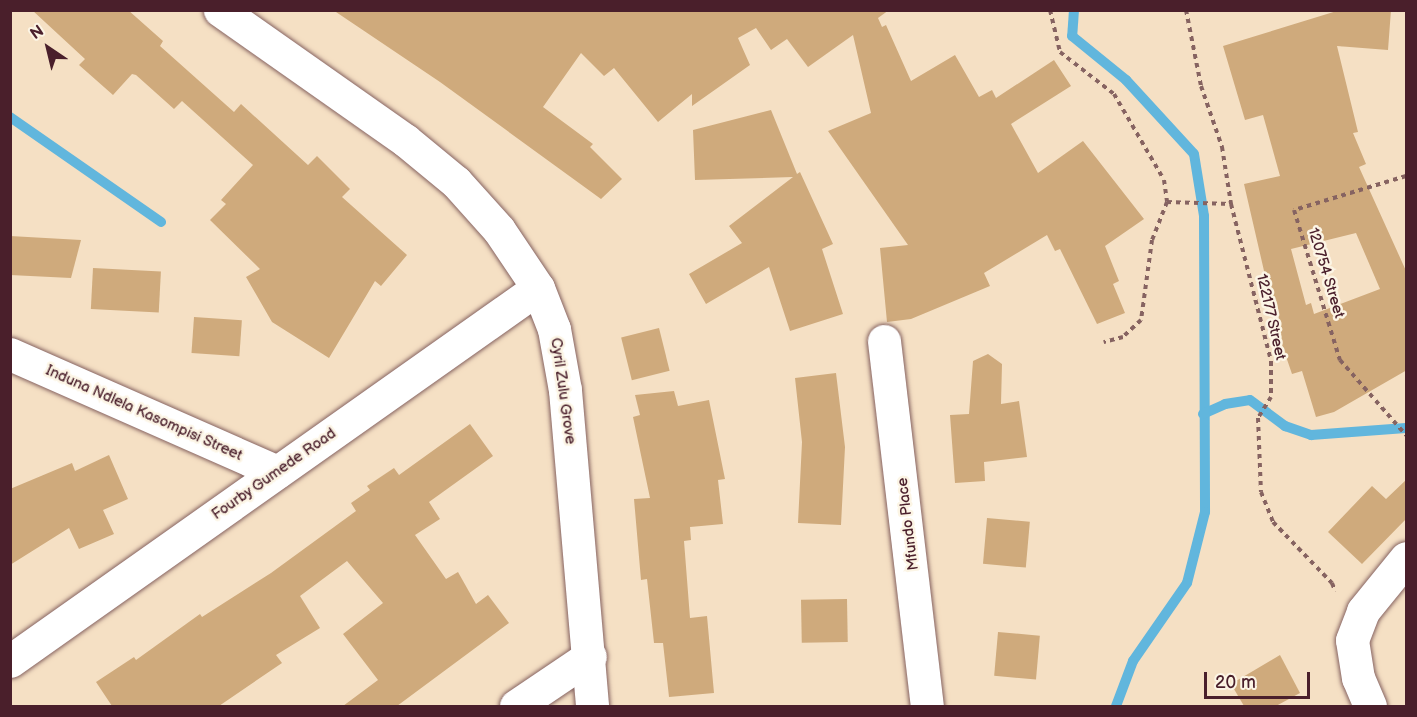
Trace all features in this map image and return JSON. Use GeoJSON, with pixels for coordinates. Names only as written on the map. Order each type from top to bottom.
{"type":"FeatureCollection","features":[{"type":"Feature","properties":{"kind":"street","name":"Cyril Zulu Grove"},"geometry":{"type":"LineString","coordinates":[[220,10],[405,140],[456,182],[499,230],[538,288],[554,329],[565,390],[590,656],[592,706]]}},
{"type":"Feature","properties":{"kind":"street","name":"Fourby Gumede Road"},"geometry":{"type":"LineString","coordinates":[[10,661],[538,288]]}},
{"type":"Feature","properties":{"kind":"street","name":"Mfundo Place"},"geometry":{"type":"LineString","coordinates":[[884,341],[909,526],[927,706]]}},
{"type":"Feature","properties":{"kind":"street","name":"Induna Ndlela Kasompisi Street"},"geometry":{"type":"LineString","coordinates":[[10,354],[277,472]]}},
{"type":"Feature","properties":{"kind":"street"},"geometry":{"type":"LineString","coordinates":[[1370,706],[1358,678],[1353,639],[1363,611],[1407,558]]}},
{"type":"Feature","properties":{"kind":"street"},"geometry":{"type":"LineString","coordinates":[[516,706],[590,656]]}},
{"type":"Feature","properties":{"kind":"path"},"geometry":{"type":"LineString","coordinates":[[1050,10],[1060,52],[1114,94],[1164,180],[1167,202],[1152,240],[1141,320],[1123,337],[1104,342]]}},
{"type":"Feature","properties":{"kind":"path","name":"122177 Street"},"geometry":{"type":"LineString","coordinates":[[1186,10],[1201,86],[1222,147],[1231,204],[1271,361],[1270,397],[1258,418],[1261,492],[1273,522],[1332,583],[1353,639]]}},
{"type":"Feature","properties":{"kind":"path","name":"120754 Street"},"geometry":{"type":"LineString","coordinates":[[1407,176],[1293,210],[1340,360],[1407,435]]}},
{"type":"Feature","properties":{"kind":"path"},"geometry":{"type":"LineString","coordinates":[[1167,202],[1231,204]]}},
{"type":"Feature","properties":{"kind":"building"},"geometry":{"type":"Polygon","coordinates":[[[32,10],[128,10],[163,41],[160,46],[234,112],[241,104],[308,165],[317,156],[350,189],[342,197],[407,255],[381,286],[375,281],[329,358],[272,322],[246,277],[260,269],[210,220],[226,204],[221,200],[253,165],[182,101],[174,109],[136,75],[132,74],[113,95],[79,65],[85,59],[32,10]]]}},
{"type":"Feature","properties":{"kind":"building"},"geometry":{"type":"Polygon","coordinates":[[[333,10],[889,10],[878,18],[882,27],[886,25],[911,81],[955,55],[979,97],[992,90],[996,98],[1054,60],[1071,86],[1011,124],[1038,173],[1083,141],[1144,219],[1105,246],[1119,281],[1113,284],[1125,313],[1097,324],[1060,249],[1055,251],[1047,235],[984,273],[990,286],[911,319],[887,322],[880,248],[908,245],[828,131],[871,113],[853,35],[808,67],[787,39],[771,50],[756,28],[738,38],[750,65],[692,106],[692,94],[658,122],[614,68],[604,76],[581,53],[543,107],[593,144],[590,147],[622,179],[601,199],[440,82],[333,10]]]}},
{"type":"Feature","properties":{"kind":"building"},"geometry":{"type":"Polygon","coordinates":[[[1340,10],[1391,10],[1388,50],[1337,46],[1358,132],[1353,133],[1366,164],[1359,167],[1407,273],[1407,370],[1334,412],[1316,417],[1302,371],[1292,374],[1279,336],[1244,184],[1280,176],[1263,115],[1245,120],[1223,46],[1340,10]],[[1356,233],[1291,249],[1306,305],[1311,303],[1314,314],[1380,289],[1356,233]]]}},
{"type":"Feature","properties":{"kind":"building"},"geometry":{"type":"Polygon","coordinates":[[[771,110],[797,174],[800,172],[833,244],[822,249],[843,314],[790,331],[769,267],[706,304],[689,274],[742,243],[729,226],[793,177],[695,180],[693,130],[771,110]]]}},
{"type":"Feature","properties":{"kind":"building"},"geometry":{"type":"Polygon","coordinates":[[[10,236],[81,240],[71,278],[10,275],[10,236]]]}},
{"type":"Feature","properties":{"kind":"building"},"geometry":{"type":"Polygon","coordinates":[[[93,268],[161,272],[159,313],[91,309],[93,268]]]}},
{"type":"Feature","properties":{"kind":"building"},"geometry":{"type":"Polygon","coordinates":[[[194,317],[242,320],[239,356],[191,353],[194,317]]]}},
{"type":"Feature","properties":{"kind":"building"},"geometry":{"type":"Polygon","coordinates":[[[659,328],[670,371],[632,380],[621,337],[659,328]]]}},
{"type":"Feature","properties":{"kind":"building"},"geometry":{"type":"Polygon","coordinates":[[[988,354],[1002,364],[1001,404],[1019,401],[1027,457],[984,462],[985,481],[955,483],[950,415],[969,414],[973,361],[988,354]]]}},
{"type":"Feature","properties":{"kind":"building"},"geometry":{"type":"Polygon","coordinates":[[[836,373],[845,447],[841,525],[798,523],[802,442],[795,378],[836,373]]]}},
{"type":"Feature","properties":{"kind":"building"},"geometry":{"type":"Polygon","coordinates":[[[674,391],[678,406],[709,400],[725,479],[718,480],[723,524],[690,527],[691,540],[684,541],[690,618],[707,616],[714,693],[669,697],[663,643],[654,643],[647,579],[641,580],[634,499],[650,498],[633,417],[640,415],[635,395],[674,391]]]}},
{"type":"Feature","properties":{"kind":"building"},"geometry":{"type":"Polygon","coordinates":[[[470,424],[493,456],[429,502],[440,519],[415,535],[446,579],[458,572],[476,604],[488,595],[509,623],[397,706],[343,706],[378,680],[343,634],[383,603],[347,561],[300,596],[320,628],[276,655],[282,663],[219,706],[112,706],[96,682],[134,657],[136,660],[200,614],[202,617],[271,573],[356,511],[351,503],[370,490],[367,486],[394,468],[399,475],[470,424]]]}},
{"type":"Feature","properties":{"kind":"building"},"geometry":{"type":"Polygon","coordinates":[[[109,455],[128,499],[103,510],[114,534],[79,549],[69,528],[10,565],[10,489],[72,463],[75,471],[109,455]]]}},
{"type":"Feature","properties":{"kind":"building"},"geometry":{"type":"Polygon","coordinates":[[[1407,479],[1407,518],[1362,564],[1328,532],[1372,486],[1386,499],[1407,479]]]}},
{"type":"Feature","properties":{"kind":"building"},"geometry":{"type":"Polygon","coordinates":[[[987,518],[1030,522],[1026,568],[983,564],[987,518]]]}},
{"type":"Feature","properties":{"kind":"building"},"geometry":{"type":"Polygon","coordinates":[[[847,599],[848,642],[802,643],[801,600],[847,599]]]}},
{"type":"Feature","properties":{"kind":"building"},"geometry":{"type":"Polygon","coordinates":[[[998,632],[1040,636],[1036,679],[994,676],[998,632]]]}},
{"type":"Feature","properties":{"kind":"building"},"geometry":{"type":"Polygon","coordinates":[[[1280,655],[1300,693],[1276,706],[1244,706],[1231,684],[1280,655]]]}},
{"type":"Feature","properties":{"kind":"waterway"},"geometry":{"type":"LineString","coordinates":[[1074,10],[1072,36],[1126,80],[1194,154],[1204,216],[1205,512],[1187,583],[1133,661],[1116,706]]}},
{"type":"Feature","properties":{"kind":"waterway"},"geometry":{"type":"LineString","coordinates":[[10,117],[161,222]]}},
{"type":"Feature","properties":{"kind":"waterway"},"geometry":{"type":"LineString","coordinates":[[1203,414],[1225,404],[1250,400],[1285,426],[1311,435],[1406,428]]}}]}
